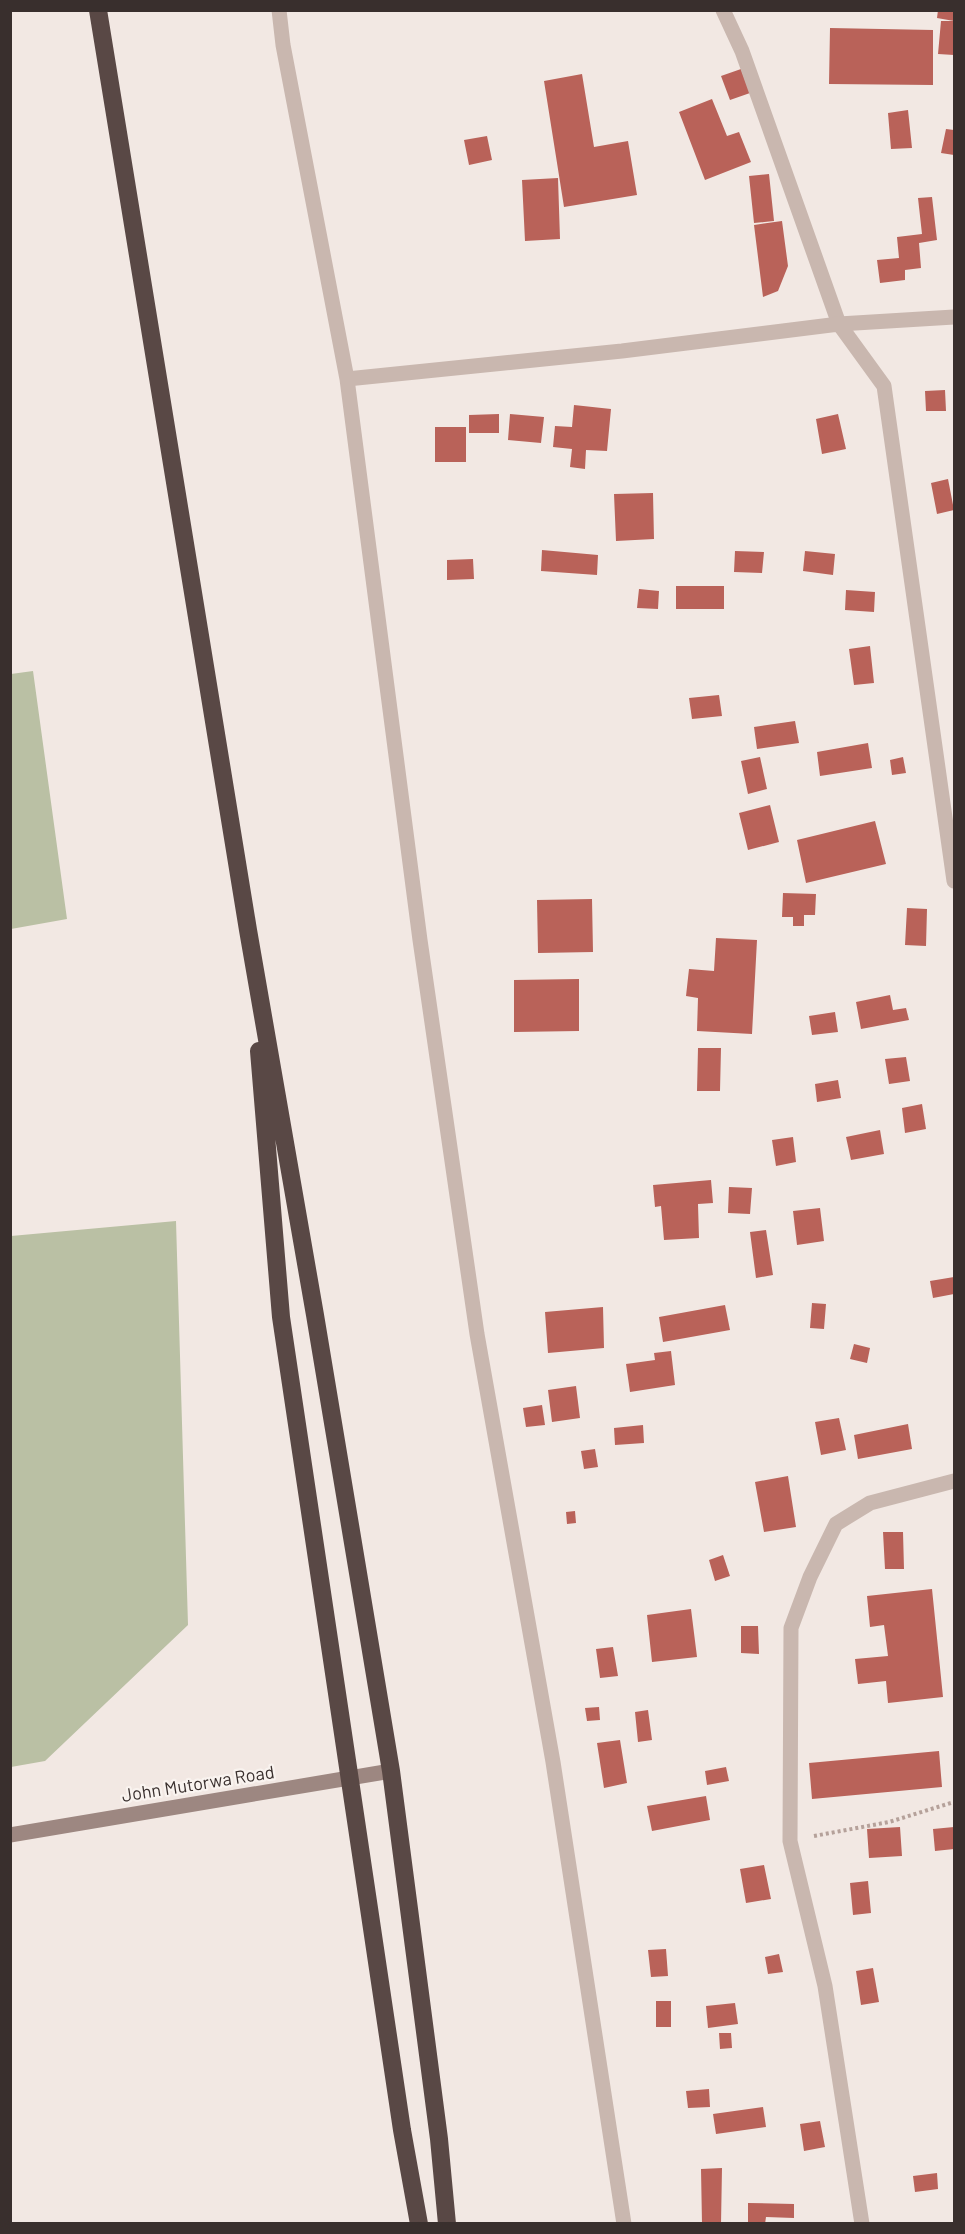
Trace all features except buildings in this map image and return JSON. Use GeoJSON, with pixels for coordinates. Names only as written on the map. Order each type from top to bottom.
{"type":"FeatureCollection","features":[{"type":"Feature","properties":{"kind":"highway"},"geometry":{"type":"LineString","coordinates":[[98,10],[248,930],[314,1303],[391,1771],[439,2139],[447,2223]]}},
{"type":"Feature","properties":{"kind":"highway"},"geometry":{"type":"LineString","coordinates":[[248,930],[281,1317],[402,2130],[419,2223]]}},
{"type":"Feature","properties":{"kind":"street"},"geometry":{"type":"LineString","coordinates":[[279,10],[283,45],[347,379],[420,940],[477,1334],[553,1762],[624,2223]]}},
{"type":"Feature","properties":{"kind":"street"},"geometry":{"type":"LineString","coordinates":[[723,10],[742,51],[839,324],[884,386],[954,881]]}},
{"type":"Feature","properties":{"kind":"street"},"geometry":{"type":"LineString","coordinates":[[347,379],[622,351],[839,324],[954,317]]}},
{"type":"Feature","properties":{"kind":"street"},"geometry":{"type":"LineString","coordinates":[[862,2223],[825,1986],[790,1841],[791,1628],[810,1577],[836,1524],[870,1503],[954,1481]]}},
{"type":"Feature","properties":{"kind":"street","name":"John Mutorwa Road"},"geometry":{"type":"LineString","coordinates":[[10,1835],[391,1771]]}},
{"type":"Feature","properties":{"kind":"path"},"geometry":{"type":"LineString","coordinates":[[790,1841],[890,1822],[954,1802]]}},
{"type":"Feature","properties":{"kind":"green space"},"geometry":{"type":"Polygon","coordinates":[[[33,671],[67,919],[11,929],[11,674],[33,671]]]}},
{"type":"Feature","properties":{"kind":"green space"},"geometry":{"type":"Polygon","coordinates":[[[176,1221],[188,1625],[45,1761],[11,1767],[11,1236],[176,1221]]]}}]}
